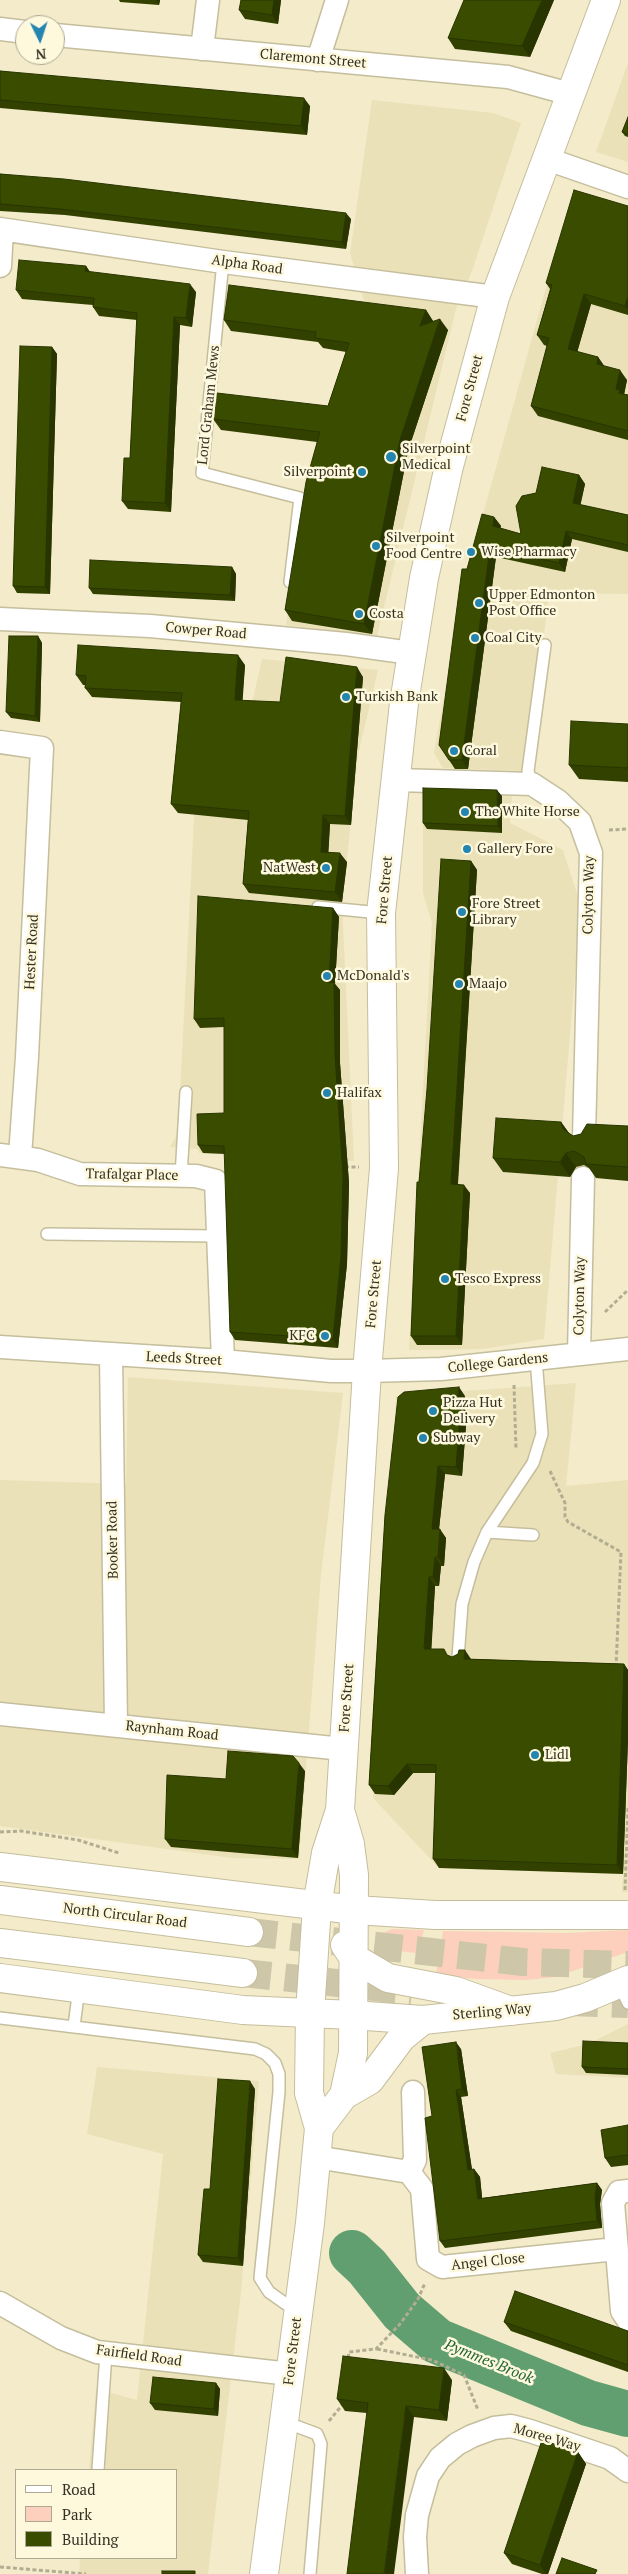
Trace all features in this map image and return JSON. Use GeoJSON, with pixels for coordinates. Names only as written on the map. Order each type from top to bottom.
{"type":"FeatureCollection","features":[{"type":"Feature","properties":{"kind":"main road","name":"Fore Street"},"geometry":{"type":"LineString","coordinates":[[264,2574],[310,2223],[319,2128],[309,2093],[310,2013],[317,1906],[326,1853],[340,1810],[367,1371],[384,1168],[381,913],[411,653],[424,578],[449,466],[495,297],[606,0]]}},
{"type":"Feature","properties":{"kind":"main road","name":"Fore Street"},"geometry":{"type":"LineString","coordinates":[[319,2128],[344,2095],[353,2053],[352,2015],[355,1910],[353,1860],[340,1810]]}},
{"type":"Feature","properties":{"kind":"main road"},"geometry":{"type":"LineString","coordinates":[[0,1867],[355,1910],[453,1915],[626,1915]]}},
{"type":"Feature","properties":{"kind":"main road","name":"North Circular Road"},"geometry":{"type":"LineString","coordinates":[[0,1900],[249,1932]]}},
{"type":"Feature","properties":{"kind":"main road"},"geometry":{"type":"LineString","coordinates":[[317,1906],[354,1958],[388,1978],[456,1991],[511,2011]]}},
{"type":"Feature","properties":{"kind":"main road"},"geometry":{"type":"LineString","coordinates":[[0,1942],[243,1973]]}},
{"type":"Feature","properties":{"kind":"main road","name":"Sterling Way"},"geometry":{"type":"LineString","coordinates":[[0,1978],[242,2010],[423,2020],[556,2006],[625,1989]]}},
{"type":"Feature","properties":{"kind":"main road"},"geometry":{"type":"LineString","coordinates":[[344,2095],[370,2080],[402,2037],[423,2020]]}},
{"type":"Feature","properties":{"kind":"street"},"geometry":{"type":"LineString","coordinates":[[202,49],[208,0]]}},
{"type":"Feature","properties":{"kind":"street"},"geometry":{"type":"LineString","coordinates":[[318,60],[337,0]]}},
{"type":"Feature","properties":{"kind":"street"},"geometry":{"type":"LineString","coordinates":[[0,29],[15,31]]}},
{"type":"Feature","properties":{"kind":"street","name":"Claremont Street"},"geometry":{"type":"LineString","coordinates":[[65,36],[508,77],[570,94]]}},
{"type":"Feature","properties":{"kind":"street"},"geometry":{"type":"LineString","coordinates":[[547,158],[628,187]]}},
{"type":"Feature","properties":{"kind":"street"},"geometry":{"type":"LineString","coordinates":[[0,266],[1,229]]}},
{"type":"Feature","properties":{"kind":"street","name":"Alpha Road"},"geometry":{"type":"LineString","coordinates":[[1,229],[224,262],[495,297]]}},
{"type":"Feature","properties":{"kind":"street","name":"Cowper Road"},"geometry":{"type":"LineString","coordinates":[[0,619],[150,626],[346,644],[411,653]]}},
{"type":"Feature","properties":{"kind":"street","name":"Hester Road"},"geometry":{"type":"LineString","coordinates":[[0,742],[42,748],[28,1057],[10,1156]]}},
{"type":"Feature","properties":{"kind":"street"},"geometry":{"type":"LineString","coordinates":[[397,780],[532,784]]}},
{"type":"Feature","properties":{"kind":"street","name":"Colyton Way"},"geometry":{"type":"LineString","coordinates":[[532,784],[558,801],[580,822],[591,853],[584,1137]]}},
{"type":"Feature","properties":{"kind":"street","name":"Trafalgar Place"},"geometry":{"type":"LineString","coordinates":[[10,1156],[80,1174],[181,1176],[216,1181],[217,1236]]}},
{"type":"Feature","properties":{"kind":"street","name":"Colyton Way"},"geometry":{"type":"LineString","coordinates":[[579,1354],[583,1178]]}},
{"type":"Feature","properties":{"kind":"street"},"geometry":{"type":"LineString","coordinates":[[217,1236],[220,1251],[223,1361]]}},
{"type":"Feature","properties":{"kind":"street","name":"Leeds Street"},"geometry":{"type":"LineString","coordinates":[[0,1347],[223,1361],[330,1371],[367,1371]]}},
{"type":"Feature","properties":{"kind":"street","name":"College Gardens"},"geometry":{"type":"LineString","coordinates":[[367,1371],[441,1369],[628,1349]]}},
{"type":"Feature","properties":{"kind":"street","name":"Booker Road"},"geometry":{"type":"LineString","coordinates":[[111,1355],[116,1725]]}},
{"type":"Feature","properties":{"kind":"street","name":"Raynham Road"},"geometry":{"type":"LineString","coordinates":[[0,1714],[343,1749]]}},
{"type":"Feature","properties":{"kind":"street"},"geometry":{"type":"LineString","coordinates":[[316,2157],[409,2172],[415,2160],[413,2092]]}},
{"type":"Feature","properties":{"kind":"street","name":"Angel Close"},"geometry":{"type":"LineString","coordinates":[[409,2172],[422,2189],[428,2259],[442,2267],[616,2249]]}},
{"type":"Feature","properties":{"kind":"street"},"geometry":{"type":"LineString","coordinates":[[628,2191],[618,2192],[613,2203],[622,2311],[628,2320]]}},
{"type":"Feature","properties":{"kind":"street","name":"Fairfield Road"},"geometry":{"type":"LineString","coordinates":[[0,2302],[61,2338],[96,2352],[290,2374]]}},
{"type":"Feature","properties":{"kind":"street","name":"Moree Way"},"geometry":{"type":"LineString","coordinates":[[417,2574],[415,2537],[417,2514],[428,2476],[440,2458],[457,2444],[486,2430],[511,2426],[530,2430],[610,2458],[628,2471]]}},
{"type":"Feature","properties":{"kind":"lane","name":"Lord Graham Mews"},"geometry":{"type":"LineString","coordinates":[[224,262],[202,473],[300,498],[289,593]]}},
{"type":"Feature","properties":{"kind":"lane"},"geometry":{"type":"LineString","coordinates":[[532,784],[528,771],[545,645]]}},
{"type":"Feature","properties":{"kind":"lane"},"geometry":{"type":"LineString","coordinates":[[301,906],[381,913]]}},
{"type":"Feature","properties":{"kind":"lane"},"geometry":{"type":"LineString","coordinates":[[181,1176],[186,1092]]}},
{"type":"Feature","properties":{"kind":"lane"},"geometry":{"type":"LineString","coordinates":[[47,1234],[217,1236]]}},
{"type":"Feature","properties":{"kind":"lane"},"geometry":{"type":"LineString","coordinates":[[458,1658],[460,1621],[466,1585],[487,1532],[533,1463],[542,1434],[536,1359]]}},
{"type":"Feature","properties":{"kind":"lane"},"geometry":{"type":"LineString","coordinates":[[487,1532],[533,1535]]}},
{"type":"Feature","properties":{"kind":"lane"},"geometry":{"type":"LineString","coordinates":[[74,2026],[79,1988]]}},
{"type":"Feature","properties":{"kind":"lane"},"geometry":{"type":"LineString","coordinates":[[0,2018],[255,2049],[266,2054],[275,2063],[279,2074],[279,2092],[260,2278],[269,2292],[286,2304],[298,2305]]}},
{"type":"Feature","properties":{"kind":"lane"},"geometry":{"type":"LineString","coordinates":[[98,2469],[106,2353]]}},
{"type":"Feature","properties":{"kind":"lane"},"geometry":{"type":"LineString","coordinates":[[285,2422],[317,2434],[321,2444],[310,2574]]}},
{"type":"Feature","properties":{"kind":"path"},"geometry":{"type":"LineString","coordinates":[[344,1167],[361,1167]]}},
{"type":"Feature","properties":{"kind":"path"},"geometry":{"type":"LineString","coordinates":[[601,1315],[628,1290]]}},
{"type":"Feature","properties":{"kind":"path"},"geometry":{"type":"LineString","coordinates":[[512,1362],[516,1402],[516,1458],[547,1469],[553,1475],[565,1503],[565,1517],[568,1522],[621,1552],[616,1671],[622,1669]]}},
{"type":"Feature","properties":{"kind":"path"},"geometry":{"type":"LineString","coordinates":[[626,1915],[628,1808]]}},
{"type":"Feature","properties":{"kind":"path"},"geometry":{"type":"LineString","coordinates":[[0,1832],[21,1831],[78,1840],[124,1854]]}},
{"type":"Feature","properties":{"kind":"path"},"geometry":{"type":"LineString","coordinates":[[376,2349],[400,2324],[418,2299]]}},
{"type":"Feature","properties":{"kind":"path"},"geometry":{"type":"LineString","coordinates":[[348,2361],[349,2352],[376,2349],[432,2360],[464,2375],[486,2430]]}},
{"type":"Feature","properties":{"kind":"path"},"geometry":{"type":"LineString","coordinates":[[317,2434],[342,2406],[343,2398]]}},
{"type":"Feature","properties":{"kind":"path"},"geometry":{"type":"LineString","coordinates":[[0,2568],[86,2574]]}},
{"type":"Feature","properties":{"kind":"shaded area"},"geometry":{"type":"Polygon","coordinates":[[[628,63],[628,162],[596,152],[628,63]]]}},
{"type":"Feature","properties":{"kind":"shaded area"},"geometry":{"type":"Polygon","coordinates":[[[372,100],[493,113],[521,123],[472,271],[456,309],[377,636],[286,625],[314,465],[365,304],[350,253],[372,100]]]}},
{"type":"Feature","properties":{"kind":"shaded area"},"geometry":{"type":"Polygon","coordinates":[[[569,205],[628,220],[628,594],[549,593],[528,771],[443,768],[434,753],[456,629],[475,543],[569,205]]]}},
{"type":"Feature","properties":{"kind":"shaded area"},"geometry":{"type":"Polygon","coordinates":[[[262,659],[378,670],[358,755],[342,904],[354,1161],[199,1153],[198,1149],[170,1147],[178,1133],[196,779],[236,773],[262,659]]]}},
{"type":"Feature","properties":{"kind":"shaded area"},"geometry":{"type":"Polygon","coordinates":[[[423,787],[512,792],[510,823],[563,850],[581,906],[544,1339],[483,1349],[409,1350],[432,923],[423,893],[423,787]]]}},
{"type":"Feature","properties":{"kind":"shaded area"},"geometry":{"type":"Polygon","coordinates":[[[128,1377],[343,1393],[321,1575],[299,1859],[232,1858],[0,1826],[0,1480],[126,1484],[128,1377]]]}},
{"type":"Feature","properties":{"kind":"shaded area"},"geometry":{"type":"Polygon","coordinates":[[[576,1383],[566,1486],[628,1480],[628,1892],[622,1892],[623,1874],[439,1868],[373,1798],[396,1396],[576,1383]]]}},
{"type":"Feature","properties":{"kind":"shaded area"},"geometry":{"type":"Polygon","coordinates":[[[628,2024],[628,2078],[556,2074],[550,2053],[588,2044],[628,2024]]]}},
{"type":"Feature","properties":{"kind":"shaded area"},"geometry":{"type":"Polygon","coordinates":[[[97,2067],[259,2081],[241,2292],[208,2574],[79,2574],[80,2559],[178,2559],[178,2469],[89,2469],[96,2389],[137,2400],[163,2154],[87,2134],[97,2067]]]}},
{"type":"Feature","properties":{"kind":"shaded area"},"geometry":{"type":"Polygon","coordinates":[[[423,2307],[463,2337],[628,2401],[628,2432],[530,2402],[474,2372],[408,2329],[423,2307]]]}},
{"type":"Feature","properties":{"kind":"green space"},"geometry":{"type":"Polygon","coordinates":[[[392,1929],[424,1930],[417,1953],[387,1950],[384,1960],[376,1952],[376,1941],[381,1934],[392,1929]]]}},
{"type":"Feature","properties":{"kind":"green space"},"geometry":{"type":"Polygon","coordinates":[[[628,1930],[628,1952],[555,1977],[527,1980],[474,1979],[436,1974],[443,1931],[567,1933],[628,1930]]]}},
{"type":"Feature","properties":{"kind":"building"},"geometry":{"type":"Polygon","coordinates":[[[241,0],[274,0],[272,15],[239,10],[241,0]]]}},
{"type":"Feature","properties":{"kind":"building"},"geometry":{"type":"Polygon","coordinates":[[[464,0],[542,0],[522,46],[448,38],[464,0]]]}},
{"type":"Feature","properties":{"kind":"building"},"geometry":{"type":"Polygon","coordinates":[[[0,71],[304,98],[301,126],[0,100],[0,71]]]}},
{"type":"Feature","properties":{"kind":"building"},"geometry":{"type":"Polygon","coordinates":[[[628,117],[628,134],[622,132],[628,117]]]}},
{"type":"Feature","properties":{"kind":"building"},"geometry":{"type":"Polygon","coordinates":[[[0,174],[64,179],[346,213],[342,242],[60,209],[0,204],[0,174]]]}},
{"type":"Feature","properties":{"kind":"building"},"geometry":{"type":"Polygon","coordinates":[[[574,190],[628,206],[628,296],[625,306],[584,294],[568,349],[598,357],[597,364],[620,370],[616,389],[620,390],[619,393],[628,395],[628,431],[531,406],[549,338],[537,335],[552,285],[546,283],[574,190]]]}},
{"type":"Feature","properties":{"kind":"building"},"geometry":{"type":"Polygon","coordinates":[[[19,260],[86,266],[85,271],[190,284],[186,318],[174,317],[165,503],[122,501],[124,458],[130,458],[137,313],[93,307],[94,298],[16,290],[19,260]]]}},
{"type":"Feature","properties":{"kind":"building","name":"Silverpoint"},"geometry":{"type":"Polygon","coordinates":[[[229,285],[426,310],[420,326],[440,319],[400,440],[364,624],[285,610],[306,482],[320,432],[213,419],[217,393],[328,406],[349,343],[315,338],[316,332],[224,320],[229,285]]]}},
{"type":"Feature","properties":{"kind":"building"},"geometry":{"type":"Polygon","coordinates":[[[20,346],[52,347],[45,587],[13,586],[20,346]]]}},
{"type":"Feature","properties":{"kind":"building"},"geometry":{"type":"Polygon","coordinates":[[[542,467],[579,475],[573,503],[628,515],[628,545],[566,531],[559,563],[490,548],[462,760],[449,760],[439,745],[462,569],[467,569],[482,514],[494,517],[493,526],[521,534],[516,506],[522,496],[536,493],[542,467]]]}},
{"type":"Feature","properties":{"kind":"building"},"geometry":{"type":"Polygon","coordinates":[[[90,560],[232,567],[230,595],[89,588],[90,560]]]}},
{"type":"Feature","properties":{"kind":"building"},"geometry":{"type":"Polygon","coordinates":[[[9,636],[38,636],[35,716],[6,712],[9,636]]]}},
{"type":"Feature","properties":{"kind":"building"},"geometry":{"type":"Polygon","coordinates":[[[78,645],[238,655],[235,700],[280,702],[286,657],[357,667],[345,816],[323,815],[321,852],[340,853],[335,892],[243,884],[249,811],[171,804],[182,693],[85,688],[86,676],[76,675],[78,645]]]}},
{"type":"Feature","properties":{"kind":"building"},"geometry":{"type":"Polygon","coordinates":[[[571,721],[628,724],[628,768],[569,765],[571,721]]]}},
{"type":"Feature","properties":{"kind":"building","name":"The White Horse"},"geometry":{"type":"Polygon","coordinates":[[[423,788],[497,790],[498,826],[423,823],[423,788]]]}},
{"type":"Feature","properties":{"kind":"building"},"geometry":{"type":"Polygon","coordinates":[[[441,859],[471,861],[451,1184],[464,1185],[456,1336],[411,1336],[417,1182],[419,1182],[427,1089],[441,859]]]}},
{"type":"Feature","properties":{"kind":"building"},"geometry":{"type":"Polygon","coordinates":[[[198,896],[333,908],[329,983],[334,982],[335,1055],[343,1175],[341,1256],[333,1339],[230,1332],[224,1146],[198,1145],[197,1114],[224,1113],[224,1018],[194,1019],[198,896]]]}},
{"type":"Feature","properties":{"kind":"building"},"geometry":{"type":"Polygon","coordinates":[[[496,1118],[561,1122],[563,1129],[573,1136],[581,1134],[587,1124],[628,1126],[628,1167],[586,1164],[584,1157],[574,1151],[566,1153],[560,1162],[493,1158],[496,1118]]]}},
{"type":"Feature","properties":{"kind":"building"},"geometry":{"type":"Polygon","coordinates":[[[459,1387],[457,1403],[461,1404],[456,1467],[438,1466],[432,1529],[440,1529],[438,1557],[435,1557],[433,1577],[429,1577],[424,1649],[444,1649],[447,1655],[452,1657],[458,1654],[459,1650],[465,1650],[464,1659],[624,1664],[617,1865],[433,1859],[436,1765],[407,1764],[388,1786],[369,1785],[385,1515],[398,1397],[404,1392],[459,1387]]]}},
{"type":"Feature","properties":{"kind":"building"},"geometry":{"type":"Polygon","coordinates":[[[228,1751],[293,1756],[299,1763],[292,1849],[165,1839],[167,1775],[226,1779],[228,1751]]]}},
{"type":"Feature","properties":{"kind":"building"},"geometry":{"type":"Polygon","coordinates":[[[583,2041],[628,2043],[628,2069],[582,2067],[583,2041]]]}},
{"type":"Feature","properties":{"kind":"building"},"geometry":{"type":"Polygon","coordinates":[[[456,2042],[462,2089],[456,2090],[468,2170],[474,2169],[478,2199],[597,2183],[595,2197],[597,2221],[440,2241],[425,2118],[432,2116],[422,2047],[456,2042]]]}},
{"type":"Feature","properties":{"kind":"building"},"geometry":{"type":"Polygon","coordinates":[[[218,2079],[250,2081],[238,2258],[198,2255],[204,2189],[210,2189],[218,2079]]]}},
{"type":"Feature","properties":{"kind":"building"},"geometry":{"type":"Polygon","coordinates":[[[628,2125],[628,2155],[605,2158],[601,2130],[628,2125]]]}},
{"type":"Feature","properties":{"kind":"building"},"geometry":{"type":"Polygon","coordinates":[[[515,2291],[628,2331],[628,2365],[504,2322],[515,2291]]]}},
{"type":"Feature","properties":{"kind":"building"},"geometry":{"type":"Polygon","coordinates":[[[343,2356],[444,2368],[439,2410],[406,2406],[384,2574],[347,2574],[368,2403],[337,2399],[343,2356]]]}},
{"type":"Feature","properties":{"kind":"building"},"geometry":{"type":"Polygon","coordinates":[[[153,2377],[216,2383],[214,2409],[150,2403],[153,2377]]]}},
{"type":"Feature","properties":{"kind":"building"},"geometry":{"type":"Polygon","coordinates":[[[542,2440],[578,2452],[540,2565],[504,2553],[542,2440]]]}},
{"type":"Feature","properties":{"kind":"building"},"geometry":{"type":"Polygon","coordinates":[[[562,2558],[597,2570],[595,2574],[556,2574],[562,2558]]]}},
{"type":"Feature","properties":{"kind":"building"},"geometry":{"type":"Polygon","coordinates":[[[162,2571],[195,2571],[195,2574],[162,2574],[162,2571]]]}},
{"type":"Feature","properties":{"kind":"waterway","name":"Pymmes Brook"},"geometry":{"type":"LineString","coordinates":[[352,2253],[367,2267],[402,2311],[437,2341],[588,2403],[628,2414]]}},
{"type":"Feature","properties":{"kind":"tunnel"},"geometry":{"type":"LineString","coordinates":[[249,1932],[523,1962],[628,1965]]}},
{"type":"Feature","properties":{"kind":"tunnel"},"geometry":{"type":"LineString","coordinates":[[243,1973],[412,1991]]}},
{"type":"Feature","properties":{"kind":"tunnel"},"geometry":{"type":"LineString","coordinates":[[570,2002],[628,2004]]}},
{"type":"Feature","properties":{"kind":"place","name":"Silverpoint Medical"},"geometry":{"type":"Point","coordinates":[391,457]}},
{"type":"Feature","properties":{"kind":"place","name":"Silverpoint"},"geometry":{"type":"Point","coordinates":[362,472]}},
{"type":"Feature","properties":{"kind":"place","name":"Silverpoint Food Centre"},"geometry":{"type":"Point","coordinates":[376,546]}},
{"type":"Feature","properties":{"kind":"place","name":"Wise Pharmacy"},"geometry":{"type":"Point","coordinates":[471,552]}},
{"type":"Feature","properties":{"kind":"place","name":"Upper Edmonton Post Office"},"geometry":{"type":"Point","coordinates":[479,603]}},
{"type":"Feature","properties":{"kind":"place","name":"Costa"},"geometry":{"type":"Point","coordinates":[359,614]}},
{"type":"Feature","properties":{"kind":"place","name":"Coal City"},"geometry":{"type":"Point","coordinates":[475,638]}},
{"type":"Feature","properties":{"kind":"place","name":"Turkish Bank"},"geometry":{"type":"Point","coordinates":[346,697]}},
{"type":"Feature","properties":{"kind":"place","name":"Coral"},"geometry":{"type":"Point","coordinates":[454,751]}},
{"type":"Feature","properties":{"kind":"place","name":"The White Horse"},"geometry":{"type":"Point","coordinates":[465,812]}},
{"type":"Feature","properties":{"kind":"place","name":"Gallery Fore"},"geometry":{"type":"Point","coordinates":[467,849]}},
{"type":"Feature","properties":{"kind":"place","name":"NatWest"},"geometry":{"type":"Point","coordinates":[326,868]}},
{"type":"Feature","properties":{"kind":"place","name":"Fore Street Library"},"geometry":{"type":"Point","coordinates":[462,912]}},
{"type":"Feature","properties":{"kind":"place","name":"McDonald's"},"geometry":{"type":"Point","coordinates":[327,976]}},
{"type":"Feature","properties":{"kind":"place","name":"Maajo"},"geometry":{"type":"Point","coordinates":[459,984]}},
{"type":"Feature","properties":{"kind":"place","name":"Halifax"},"geometry":{"type":"Point","coordinates":[327,1093]}},
{"type":"Feature","properties":{"kind":"place","name":"Tesco Express"},"geometry":{"type":"Point","coordinates":[445,1279]}},
{"type":"Feature","properties":{"kind":"place","name":"KFC"},"geometry":{"type":"Point","coordinates":[325,1336]}},
{"type":"Feature","properties":{"kind":"place","name":"Pizza Hut Delivery"},"geometry":{"type":"Point","coordinates":[433,1411]}},
{"type":"Feature","properties":{"kind":"place","name":"Subway"},"geometry":{"type":"Point","coordinates":[423,1438]}},
{"type":"Feature","properties":{"kind":"place","name":"Lidl"},"geometry":{"type":"Point","coordinates":[535,1755]}}]}
